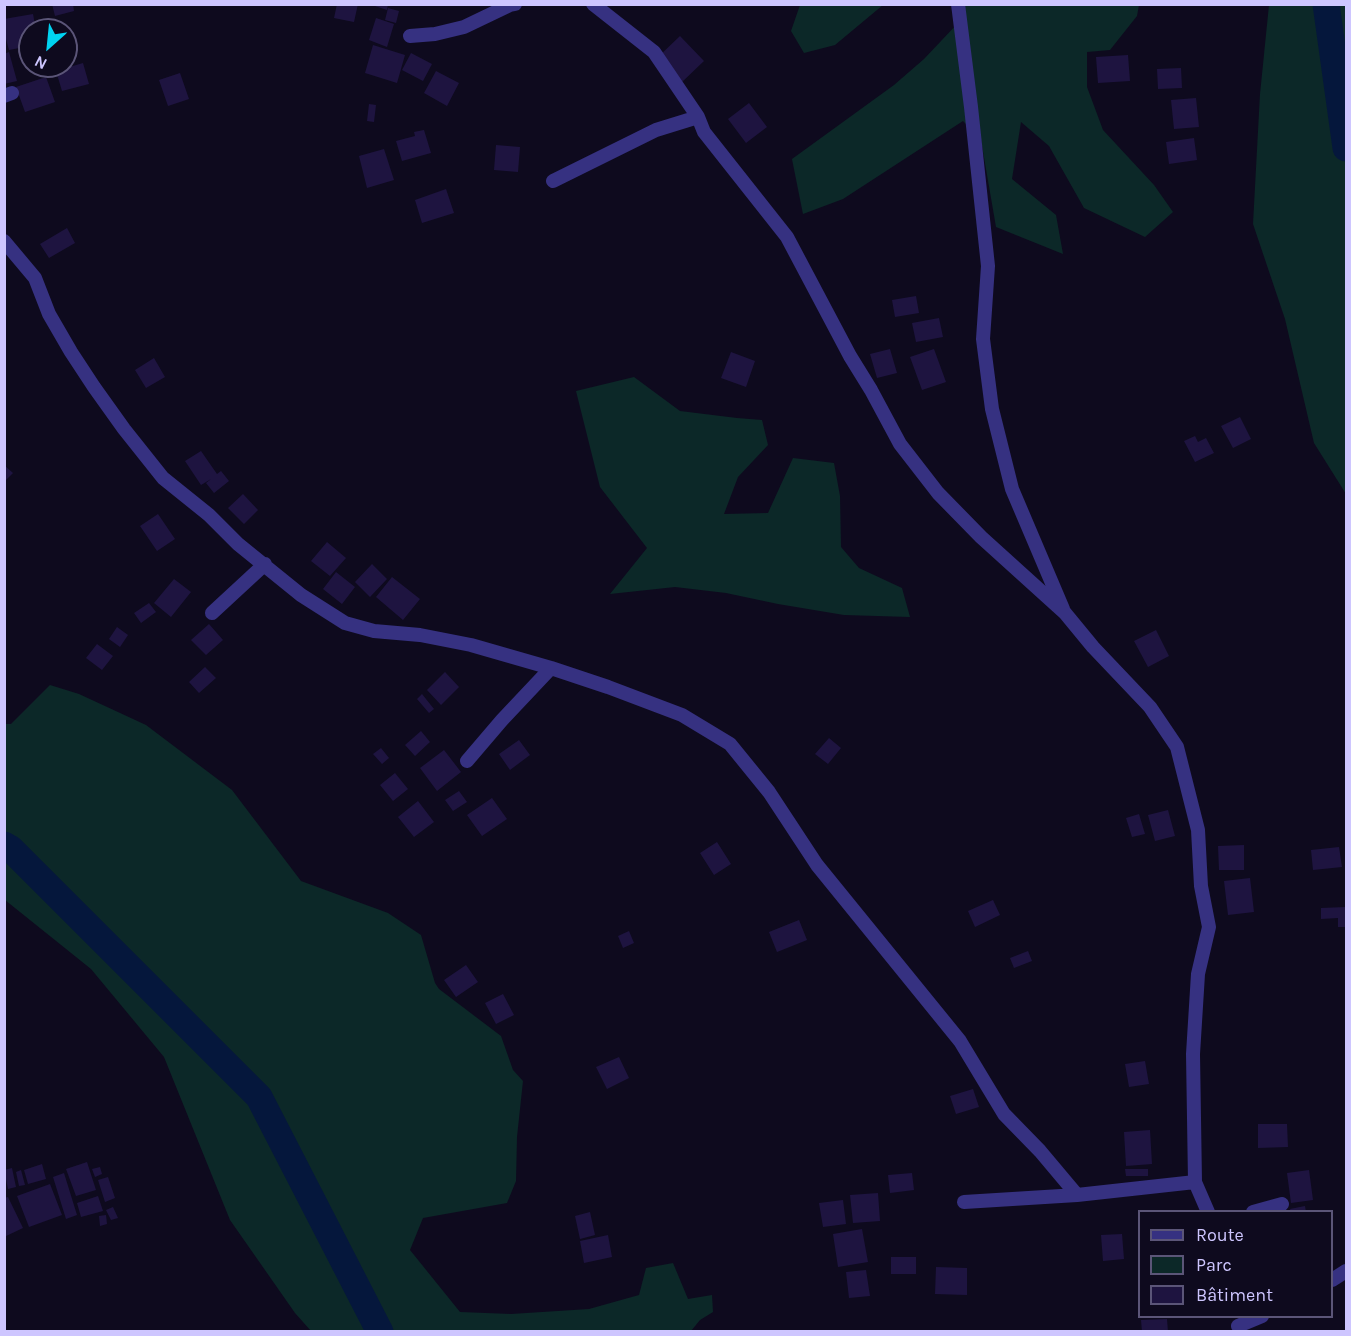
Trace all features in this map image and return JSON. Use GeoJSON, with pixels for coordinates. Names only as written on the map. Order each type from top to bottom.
{"type":"FeatureCollection","features":[{"type":"Feature","properties":{"kind":"street"},"geometry":{"type":"LineString","coordinates":[[410,36],[435,34],[464,27],[515,4]]}},
{"type":"Feature","properties":{"kind":"street"},"geometry":{"type":"LineString","coordinates":[[593,4],[654,52],[698,117],[704,132],[787,237],[900,444],[938,493],[1065,614],[1150,707],[1177,747],[1198,830],[1201,886],[1209,927],[1198,974],[1193,1054],[1195,1182],[1207,1210]]}},
{"type":"Feature","properties":{"kind":"street"},"geometry":{"type":"LineString","coordinates":[[958,4],[988,266],[983,339],[992,409],[1012,489],[1065,614]]}},
{"type":"Feature","properties":{"kind":"street"},"geometry":{"type":"LineString","coordinates":[[552,181],[656,130],[698,117]]}},
{"type":"Feature","properties":{"kind":"street"},"geometry":{"type":"LineString","coordinates":[[4,241],[35,278],[49,314],[71,352],[124,429],[163,478],[209,515],[238,544],[301,595],[345,623],[374,631],[420,635],[471,645],[608,687],[682,716],[730,744],[769,792],[817,865],[960,1041],[1004,1114],[1041,1151],[1077,1195]]}},
{"type":"Feature","properties":{"kind":"street"},"geometry":{"type":"LineString","coordinates":[[213,613],[265,564]]}},
{"type":"Feature","properties":{"kind":"street"},"geometry":{"type":"LineString","coordinates":[[467,761],[551,668]]}},
{"type":"Feature","properties":{"kind":"street"},"geometry":{"type":"LineString","coordinates":[[964,1202],[1077,1195],[1195,1182]]}},
{"type":"Feature","properties":{"kind":"street"},"geometry":{"type":"LineString","coordinates":[[1261,1210],[1282,1204]]}},
{"type":"Feature","properties":{"kind":"street"},"geometry":{"type":"LineString","coordinates":[[1333,1279],[1347,1271]]}},
{"type":"Feature","properties":{"kind":"street"},"geometry":{"type":"LineString","coordinates":[[1238,1325],[1259,1318]]}},
{"type":"Feature","properties":{"kind":"green space"},"geometry":{"type":"Polygon","coordinates":[[[800,4],[883,5],[835,45],[804,53],[791,31],[800,4]]]}},
{"type":"Feature","properties":{"kind":"green space"},"geometry":{"type":"Polygon","coordinates":[[[960,5],[1139,5],[1137,16],[1110,50],[1087,52],[1087,87],[1103,130],[1154,185],[1173,212],[1145,237],[1084,208],[1049,146],[1021,122],[1012,179],[1056,215],[1063,254],[996,227],[981,140],[963,121],[843,199],[803,214],[792,159],[894,85],[924,59],[959,22],[960,5]]]}},
{"type":"Feature","properties":{"kind":"green space"},"geometry":{"type":"Polygon","coordinates":[[[1269,5],[1346,5],[1346,494],[1314,443],[1285,319],[1253,224],[1260,94],[1269,5]]]}},
{"type":"Feature","properties":{"kind":"green space"},"geometry":{"type":"Polygon","coordinates":[[[634,377],[680,411],[762,420],[768,445],[738,477],[724,514],[768,513],[793,458],[834,463],[840,496],[841,547],[859,568],[902,588],[910,617],[844,615],[726,593],[675,587],[610,594],[647,548],[600,487],[576,391],[634,377]]]}},
{"type":"Feature","properties":{"kind":"green space"},"geometry":{"type":"Polygon","coordinates":[[[50,685],[79,694],[146,725],[232,790],[301,881],[388,913],[421,935],[435,983],[439,989],[501,1036],[513,1070],[523,1081],[517,1137],[516,1181],[507,1203],[423,1218],[410,1250],[460,1312],[511,1314],[589,1309],[639,1295],[646,1268],[673,1263],[688,1299],[712,1295],[713,1312],[700,1320],[691,1331],[311,1331],[295,1313],[230,1220],[164,1057],[91,969],[5,900],[5,724],[11,724],[50,685]]]}},
{"type":"Feature","properties":{"kind":"building"},"geometry":{"type":"Polygon","coordinates":[[[52,4],[73,4],[74,11],[55,16],[52,4]]]}},
{"type":"Feature","properties":{"kind":"building"},"geometry":{"type":"Polygon","coordinates":[[[337,4],[358,4],[354,22],[334,18],[337,4]]]}},
{"type":"Feature","properties":{"kind":"building"},"geometry":{"type":"Polygon","coordinates":[[[369,4],[388,4],[387,10],[369,4]]]}},
{"type":"Feature","properties":{"kind":"building"},"geometry":{"type":"Polygon","coordinates":[[[388,8],[399,11],[396,23],[385,20],[388,8]]]}},
{"type":"Feature","properties":{"kind":"building"},"geometry":{"type":"Polygon","coordinates":[[[33,14],[34,18],[18,18],[18,48],[9,50],[4,32],[4,19],[33,14]]]}},
{"type":"Feature","properties":{"kind":"building"},"geometry":{"type":"Polygon","coordinates":[[[376,18],[394,24],[387,47],[369,40],[376,18]]]}},
{"type":"Feature","properties":{"kind":"building"},"geometry":{"type":"Polygon","coordinates":[[[680,36],[704,61],[681,83],[657,58],[680,36]]]}},
{"type":"Feature","properties":{"kind":"building"},"geometry":{"type":"Polygon","coordinates":[[[373,45],[405,55],[397,83],[365,73],[373,45]]]}},
{"type":"Feature","properties":{"kind":"building"},"geometry":{"type":"Polygon","coordinates":[[[9,52],[17,81],[4,84],[4,54],[9,52]]]}},
{"type":"Feature","properties":{"kind":"building"},"geometry":{"type":"Polygon","coordinates":[[[411,53],[432,64],[423,81],[402,70],[411,53]]]}},
{"type":"Feature","properties":{"kind":"building"},"geometry":{"type":"Polygon","coordinates":[[[1128,55],[1130,81],[1098,83],[1096,57],[1128,55]]]}},
{"type":"Feature","properties":{"kind":"building"},"geometry":{"type":"Polygon","coordinates":[[[83,63],[89,84],[62,91],[58,78],[78,78],[78,64],[83,63]]]}},
{"type":"Feature","properties":{"kind":"building"},"geometry":{"type":"Polygon","coordinates":[[[1181,68],[1182,88],[1158,89],[1157,69],[1181,68]]]}},
{"type":"Feature","properties":{"kind":"building"},"geometry":{"type":"Polygon","coordinates":[[[436,71],[459,83],[447,106],[424,93],[436,71]]]}},
{"type":"Feature","properties":{"kind":"building"},"geometry":{"type":"Polygon","coordinates":[[[180,73],[189,99],[168,106],[159,80],[180,73]]]}},
{"type":"Feature","properties":{"kind":"building"},"geometry":{"type":"Polygon","coordinates":[[[46,78],[55,102],[25,112],[16,87],[46,78]]]}},
{"type":"Feature","properties":{"kind":"building"},"geometry":{"type":"Polygon","coordinates":[[[1196,98],[1199,127],[1174,129],[1171,100],[1196,98]]]}},
{"type":"Feature","properties":{"kind":"building"},"geometry":{"type":"Polygon","coordinates":[[[749,103],[767,127],[746,143],[728,119],[749,103]]]}},
{"type":"Feature","properties":{"kind":"building"},"geometry":{"type":"Polygon","coordinates":[[[369,104],[376,105],[374,122],[367,121],[369,104]]]}},
{"type":"Feature","properties":{"kind":"building"},"geometry":{"type":"Polygon","coordinates":[[[424,130],[431,153],[402,161],[396,141],[415,136],[414,132],[424,130]]]}},
{"type":"Feature","properties":{"kind":"building"},"geometry":{"type":"Polygon","coordinates":[[[1194,138],[1197,160],[1169,164],[1166,142],[1194,138]]]}},
{"type":"Feature","properties":{"kind":"building"},"geometry":{"type":"Polygon","coordinates":[[[496,145],[520,147],[518,172],[494,170],[496,145]]]}},
{"type":"Feature","properties":{"kind":"building"},"geometry":{"type":"Polygon","coordinates":[[[384,149],[394,180],[367,188],[359,156],[384,149]]]}},
{"type":"Feature","properties":{"kind":"building"},"geometry":{"type":"Polygon","coordinates":[[[446,189],[454,213],[422,223],[415,200],[446,189]]]}},
{"type":"Feature","properties":{"kind":"building"},"geometry":{"type":"Polygon","coordinates":[[[67,228],[75,243],[49,258],[40,244],[67,228]]]}},
{"type":"Feature","properties":{"kind":"building"},"geometry":{"type":"Polygon","coordinates":[[[916,296],[919,313],[895,317],[892,300],[916,296]]]}},
{"type":"Feature","properties":{"kind":"building"},"geometry":{"type":"Polygon","coordinates":[[[939,318],[943,337],[916,342],[912,323],[939,318]]]}},
{"type":"Feature","properties":{"kind":"building"},"geometry":{"type":"Polygon","coordinates":[[[890,349],[897,373],[877,378],[870,354],[890,349]]]}},
{"type":"Feature","properties":{"kind":"building"},"geometry":{"type":"Polygon","coordinates":[[[934,349],[946,382],[922,390],[910,357],[934,349]]]}},
{"type":"Feature","properties":{"kind":"building"},"geometry":{"type":"Polygon","coordinates":[[[731,352],[755,361],[746,387],[721,378],[731,352]]]}},
{"type":"Feature","properties":{"kind":"building"},"geometry":{"type":"Polygon","coordinates":[[[154,358],[165,377],[146,388],[135,370],[154,358]]]}},
{"type":"Feature","properties":{"kind":"building"},"geometry":{"type":"Polygon","coordinates":[[[1240,417],[1251,439],[1233,448],[1221,426],[1240,417]]]}},
{"type":"Feature","properties":{"kind":"building"},"geometry":{"type":"Polygon","coordinates":[[[1195,436],[1198,442],[1206,438],[1214,453],[1195,462],[1184,441],[1195,436]]]}},
{"type":"Feature","properties":{"kind":"building"},"geometry":{"type":"Polygon","coordinates":[[[201,451],[217,474],[221,471],[229,481],[214,493],[206,483],[211,479],[201,485],[185,461],[201,451]]]}},
{"type":"Feature","properties":{"kind":"building"},"geometry":{"type":"Polygon","coordinates":[[[4,465],[13,473],[4,482],[4,465]]]}},
{"type":"Feature","properties":{"kind":"building"},"geometry":{"type":"Polygon","coordinates":[[[243,494],[258,510],[244,524],[228,508],[243,494]]]}},
{"type":"Feature","properties":{"kind":"building"},"geometry":{"type":"Polygon","coordinates":[[[158,514],[175,539],[157,551],[140,526],[158,514]]]}},
{"type":"Feature","properties":{"kind":"building"},"geometry":{"type":"Polygon","coordinates":[[[327,542],[346,558],[330,576],[311,561],[327,542]]]}},
{"type":"Feature","properties":{"kind":"building"},"geometry":{"type":"Polygon","coordinates":[[[372,564],[387,579],[370,597],[355,582],[372,564]]]}},
{"type":"Feature","properties":{"kind":"building"},"geometry":{"type":"Polygon","coordinates":[[[336,572],[355,587],[342,604],[323,589],[336,572]]]}},
{"type":"Feature","properties":{"kind":"building"},"geometry":{"type":"Polygon","coordinates":[[[392,577],[420,599],[403,620],[376,597],[392,577]]]}},
{"type":"Feature","properties":{"kind":"building"},"geometry":{"type":"Polygon","coordinates":[[[174,579],[191,592],[171,617],[154,603],[174,579]]]}},
{"type":"Feature","properties":{"kind":"building"},"geometry":{"type":"Polygon","coordinates":[[[149,603],[156,612],[141,623],[134,613],[149,603]]]}},
{"type":"Feature","properties":{"kind":"building"},"geometry":{"type":"Polygon","coordinates":[[[209,624],[223,640],[206,655],[191,640],[209,624]]]}},
{"type":"Feature","properties":{"kind":"building"},"geometry":{"type":"Polygon","coordinates":[[[117,627],[128,635],[120,647],[109,639],[117,627]]]}},
{"type":"Feature","properties":{"kind":"building"},"geometry":{"type":"Polygon","coordinates":[[[1156,630],[1169,656],[1148,667],[1134,641],[1156,630]]]}},
{"type":"Feature","properties":{"kind":"building"},"geometry":{"type":"Polygon","coordinates":[[[97,644],[113,656],[102,670],[86,658],[97,644]]]}},
{"type":"Feature","properties":{"kind":"building"},"geometry":{"type":"Polygon","coordinates":[[[205,667],[216,678],[199,693],[189,682],[205,667]]]}},
{"type":"Feature","properties":{"kind":"building"},"geometry":{"type":"Polygon","coordinates":[[[445,672],[459,687],[441,705],[427,690],[445,672]]]}},
{"type":"Feature","properties":{"kind":"building"},"geometry":{"type":"Polygon","coordinates":[[[422,694],[434,709],[429,713],[417,699],[422,694]]]}},
{"type":"Feature","properties":{"kind":"building"},"geometry":{"type":"Polygon","coordinates":[[[421,731],[430,742],[415,756],[405,745],[421,731]]]}},
{"type":"Feature","properties":{"kind":"building"},"geometry":{"type":"Polygon","coordinates":[[[829,738],[841,748],[828,764],[815,754],[829,738]]]}},
{"type":"Feature","properties":{"kind":"building"},"geometry":{"type":"Polygon","coordinates":[[[519,740],[530,755],[510,770],[499,754],[519,740]]]}},
{"type":"Feature","properties":{"kind":"building"},"geometry":{"type":"Polygon","coordinates":[[[381,748],[389,758],[382,764],[373,754],[381,748]]]}},
{"type":"Feature","properties":{"kind":"building"},"geometry":{"type":"Polygon","coordinates":[[[444,750],[461,772],[437,791],[420,768],[444,750]]]}},
{"type":"Feature","properties":{"kind":"building"},"geometry":{"type":"Polygon","coordinates":[[[395,773],[408,789],[393,801],[380,785],[395,773]]]}},
{"type":"Feature","properties":{"kind":"building"},"geometry":{"type":"Polygon","coordinates":[[[459,791],[467,802],[453,811],[445,800],[459,791]]]}},
{"type":"Feature","properties":{"kind":"building"},"geometry":{"type":"Polygon","coordinates":[[[492,798],[507,819],[482,836],[467,815],[492,798]]]}},
{"type":"Feature","properties":{"kind":"building"},"geometry":{"type":"Polygon","coordinates":[[[418,801],[434,822],[414,837],[398,817],[418,801]]]}},
{"type":"Feature","properties":{"kind":"building"},"geometry":{"type":"Polygon","coordinates":[[[1168,810],[1175,836],[1155,841],[1148,815],[1168,810]]]}},
{"type":"Feature","properties":{"kind":"building"},"geometry":{"type":"Polygon","coordinates":[[[1139,814],[1145,834],[1132,837],[1126,818],[1139,814]]]}},
{"type":"Feature","properties":{"kind":"building"},"geometry":{"type":"Polygon","coordinates":[[[717,842],[731,864],[714,875],[700,853],[717,842]]]}},
{"type":"Feature","properties":{"kind":"building"},"geometry":{"type":"Polygon","coordinates":[[[1244,845],[1244,870],[1219,870],[1218,846],[1244,845]]]}},
{"type":"Feature","properties":{"kind":"building"},"geometry":{"type":"Polygon","coordinates":[[[1339,847],[1342,867],[1313,870],[1311,850],[1339,847]]]}},
{"type":"Feature","properties":{"kind":"building"},"geometry":{"type":"Polygon","coordinates":[[[1250,878],[1254,912],[1228,915],[1224,881],[1250,878]]]}},
{"type":"Feature","properties":{"kind":"building"},"geometry":{"type":"Polygon","coordinates":[[[993,900],[1000,915],[975,927],[968,911],[993,900]]]}},
{"type":"Feature","properties":{"kind":"building"},"geometry":{"type":"Polygon","coordinates":[[[1346,907],[1346,927],[1338,927],[1338,918],[1321,919],[1321,908],[1346,907]]]}},
{"type":"Feature","properties":{"kind":"building"},"geometry":{"type":"Polygon","coordinates":[[[799,920],[807,940],[777,952],[769,932],[799,920]]]}},
{"type":"Feature","properties":{"kind":"building"},"geometry":{"type":"Polygon","coordinates":[[[629,931],[634,943],[623,948],[618,936],[629,931]]]}},
{"type":"Feature","properties":{"kind":"building"},"geometry":{"type":"Polygon","coordinates":[[[1028,951],[1032,961],[1014,968],[1010,958],[1028,951]]]}},
{"type":"Feature","properties":{"kind":"building"},"geometry":{"type":"Polygon","coordinates":[[[466,965],[478,982],[456,997],[444,980],[466,965]]]}},
{"type":"Feature","properties":{"kind":"building"},"geometry":{"type":"Polygon","coordinates":[[[503,994],[514,1015],[496,1024],[485,1003],[503,994]]]}},
{"type":"Feature","properties":{"kind":"building"},"geometry":{"type":"Polygon","coordinates":[[[619,1057],[629,1078],[607,1089],[596,1067],[619,1057]]]}},
{"type":"Feature","properties":{"kind":"building"},"geometry":{"type":"Polygon","coordinates":[[[1145,1061],[1149,1084],[1129,1087],[1125,1064],[1145,1061]]]}},
{"type":"Feature","properties":{"kind":"building"},"geometry":{"type":"Polygon","coordinates":[[[973,1089],[979,1107],[956,1114],[950,1096],[973,1089]]]}},
{"type":"Feature","properties":{"kind":"building"},"geometry":{"type":"Polygon","coordinates":[[[1258,1124],[1287,1124],[1288,1147],[1258,1148],[1258,1124]]]}},
{"type":"Feature","properties":{"kind":"building"},"geometry":{"type":"Polygon","coordinates":[[[1150,1130],[1152,1164],[1126,1166],[1124,1132],[1150,1130]]]}},
{"type":"Feature","properties":{"kind":"building"},"geometry":{"type":"Polygon","coordinates":[[[87,1162],[96,1190],[76,1196],[66,1169],[87,1162]]]}},
{"type":"Feature","properties":{"kind":"building"},"geometry":{"type":"Polygon","coordinates":[[[42,1164],[46,1179],[28,1184],[24,1170],[42,1164]]]}},
{"type":"Feature","properties":{"kind":"building"},"geometry":{"type":"Polygon","coordinates":[[[100,1167],[102,1174],[95,1177],[92,1169],[100,1167]]]}},
{"type":"Feature","properties":{"kind":"building"},"geometry":{"type":"Polygon","coordinates":[[[12,1168],[16,1187],[8,1189],[4,1170],[12,1168]]]}},
{"type":"Feature","properties":{"kind":"building"},"geometry":{"type":"Polygon","coordinates":[[[1125,1169],[1148,1169],[1148,1176],[1126,1176],[1125,1169]]]}},
{"type":"Feature","properties":{"kind":"building"},"geometry":{"type":"Polygon","coordinates":[[[21,1170],[25,1185],[19,1186],[16,1172],[21,1170]]]}},
{"type":"Feature","properties":{"kind":"building"},"geometry":{"type":"Polygon","coordinates":[[[1309,1170],[1313,1200],[1291,1203],[1287,1173],[1309,1170]]]}},
{"type":"Feature","properties":{"kind":"building"},"geometry":{"type":"Polygon","coordinates":[[[64,1173],[77,1215],[66,1219],[53,1177],[64,1173]]]}},
{"type":"Feature","properties":{"kind":"building"},"geometry":{"type":"Polygon","coordinates":[[[912,1173],[914,1190],[890,1193],[888,1175],[912,1173]]]}},
{"type":"Feature","properties":{"kind":"building"},"geometry":{"type":"Polygon","coordinates":[[[108,1177],[115,1198],[105,1202],[98,1180],[108,1177]]]}},
{"type":"Feature","properties":{"kind":"building"},"geometry":{"type":"Polygon","coordinates":[[[50,1184],[62,1215],[29,1227],[17,1196],[50,1184]]]}},
{"type":"Feature","properties":{"kind":"building"},"geometry":{"type":"Polygon","coordinates":[[[878,1193],[880,1221],[853,1223],[850,1195],[878,1193]]]}},
{"type":"Feature","properties":{"kind":"building"},"geometry":{"type":"Polygon","coordinates":[[[98,1196],[103,1211],[81,1217],[77,1203],[98,1196]]]}},
{"type":"Feature","properties":{"kind":"building"},"geometry":{"type":"Polygon","coordinates":[[[8,1197],[23,1228],[4,1237],[4,1198],[8,1197]]]}},
{"type":"Feature","properties":{"kind":"building"},"geometry":{"type":"Polygon","coordinates":[[[843,1200],[846,1224],[823,1227],[819,1203],[843,1200]]]}},
{"type":"Feature","properties":{"kind":"building"},"geometry":{"type":"Polygon","coordinates":[[[1305,1206],[1306,1210],[1290,1210],[1305,1206]]]}},
{"type":"Feature","properties":{"kind":"building"},"geometry":{"type":"Polygon","coordinates":[[[113,1207],[118,1218],[111,1220],[106,1210],[113,1207]]]}},
{"type":"Feature","properties":{"kind":"building"},"geometry":{"type":"Polygon","coordinates":[[[590,1212],[595,1235],[580,1239],[575,1216],[590,1212]]]}},
{"type":"Feature","properties":{"kind":"building"},"geometry":{"type":"Polygon","coordinates":[[[106,1215],[107,1224],[100,1226],[99,1216],[106,1215]]]}},
{"type":"Feature","properties":{"kind":"building"},"geometry":{"type":"Polygon","coordinates":[[[862,1229],[868,1262],[838,1267],[833,1234],[862,1229]]]}},
{"type":"Feature","properties":{"kind":"building"},"geometry":{"type":"Polygon","coordinates":[[[1122,1234],[1124,1259],[1103,1261],[1101,1235],[1122,1234]]]}},
{"type":"Feature","properties":{"kind":"building"},"geometry":{"type":"Polygon","coordinates":[[[608,1235],[612,1257],[584,1263],[580,1241],[608,1235]]]}},
{"type":"Feature","properties":{"kind":"building"},"geometry":{"type":"Polygon","coordinates":[[[891,1257],[916,1257],[916,1274],[891,1274],[891,1257]]]}},
{"type":"Feature","properties":{"kind":"building"},"geometry":{"type":"Polygon","coordinates":[[[936,1267],[967,1268],[967,1295],[935,1294],[936,1267]]]}},
{"type":"Feature","properties":{"kind":"building"},"geometry":{"type":"Polygon","coordinates":[[[866,1270],[870,1296],[849,1298],[846,1272],[866,1270]]]}},
{"type":"Feature","properties":{"kind":"building"},"geometry":{"type":"Polygon","coordinates":[[[1167,1319],[1168,1332],[1142,1332],[1141,1320],[1167,1319]]]}},
{"type":"Feature","properties":{"kind":"waterway"},"geometry":{"type":"LineString","coordinates":[[1326,4],[1346,148]]}},
{"type":"Feature","properties":{"kind":"waterway"},"geometry":{"type":"LineString","coordinates":[[4,845],[11,849],[259,1097],[380,1332]]}}]}
